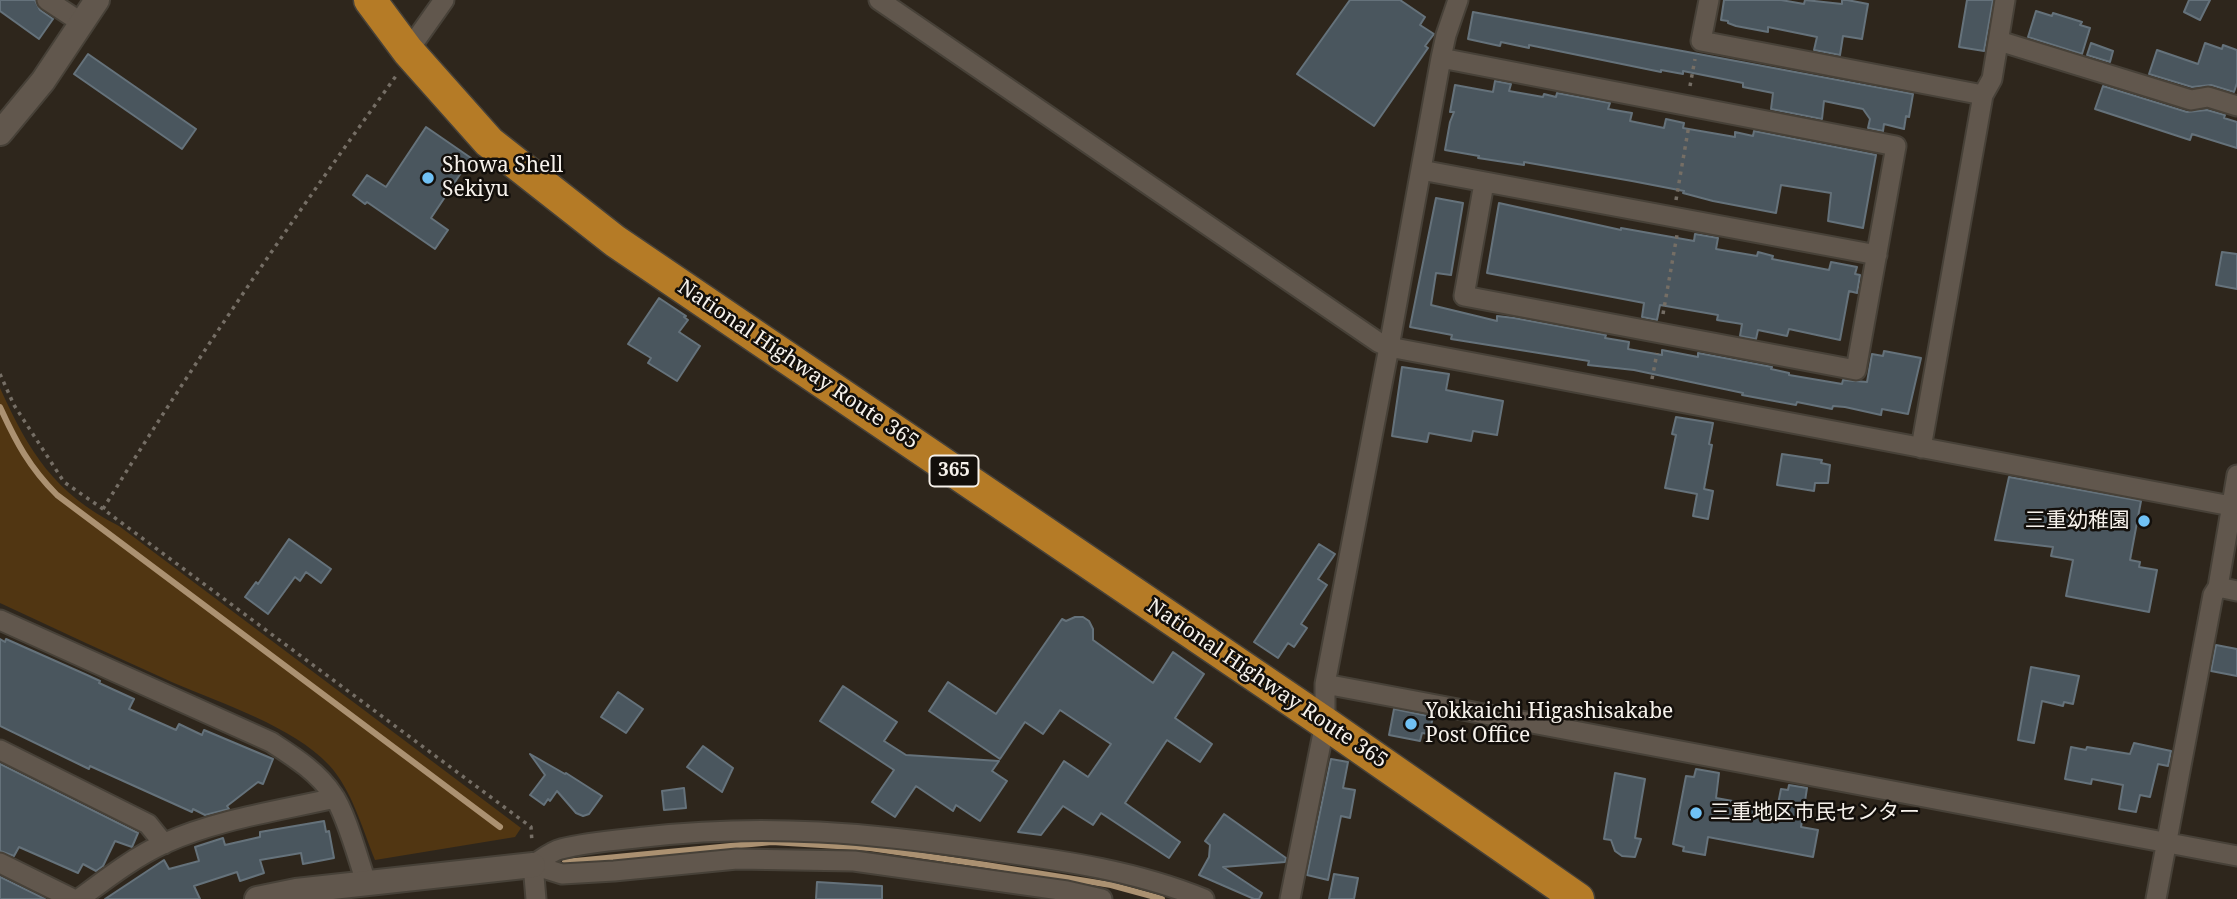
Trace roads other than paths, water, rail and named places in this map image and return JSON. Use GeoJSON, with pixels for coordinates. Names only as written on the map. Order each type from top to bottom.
{"type":"FeatureCollection","features":[{"type":"Feature","properties":{"kind":"highway","name":"National Highway Route 365"},"geometry":{"type":"LineString","coordinates":[[370,0],[410,53],[489,142],[615,241],[1325,723],[1578,899]]}},
{"type":"Feature","properties":{"kind":"street"},"geometry":{"type":"LineString","coordinates":[[47,0],[82,23]]}},
{"type":"Feature","properties":{"kind":"street"},"geometry":{"type":"LineString","coordinates":[[0,133],[43,81],[97,0]]}},
{"type":"Feature","properties":{"kind":"street"},"geometry":{"type":"LineString","coordinates":[[410,53],[444,0]]}},
{"type":"Feature","properties":{"kind":"street"},"geometry":{"type":"LineString","coordinates":[[879,0],[1378,342],[1390,347],[2231,506]]}},
{"type":"Feature","properties":{"kind":"street"},"geometry":{"type":"LineString","coordinates":[[1290,899],[1325,723],[1325,684],[1390,347],[1441,58],[1458,0]]}},
{"type":"Feature","properties":{"kind":"street"},"geometry":{"type":"LineString","coordinates":[[1709,0],[1701,41],[1983,95]]}},
{"type":"Feature","properties":{"kind":"street"},"geometry":{"type":"LineString","coordinates":[[1921,448],[1983,95],[1992,79],[2005,0]]}},
{"type":"Feature","properties":{"kind":"street"},"geometry":{"type":"LineString","coordinates":[[1999,41],[2191,100],[2208,97],[2237,106]]}},
{"type":"Feature","properties":{"kind":"street"},"geometry":{"type":"LineString","coordinates":[[1441,58],[1896,146],[1856,370],[1464,296],[1484,183]]}},
{"type":"Feature","properties":{"kind":"street"},"geometry":{"type":"LineString","coordinates":[[1421,170],[1877,256]]}},
{"type":"Feature","properties":{"kind":"street"},"geometry":{"type":"LineString","coordinates":[[2156,899],[2213,595],[2228,589],[2231,506],[2237,475]]}},
{"type":"Feature","properties":{"kind":"street"},"geometry":{"type":"LineString","coordinates":[[0,620],[271,742],[314,772],[335,798],[366,882]]}},
{"type":"Feature","properties":{"kind":"street"},"geometry":{"type":"LineString","coordinates":[[1325,684],[2237,856]]}},
{"type":"Feature","properties":{"kind":"street"},"geometry":{"type":"LineString","coordinates":[[0,750],[148,824],[164,844]]}},
{"type":"Feature","properties":{"kind":"street"},"geometry":{"type":"LineString","coordinates":[[79,899],[111,875],[164,844],[217,824],[335,798]]}},
{"type":"Feature","properties":{"kind":"street"},"geometry":{"type":"LineString","coordinates":[[534,865],[559,849],[671,834],[765,829],[840,832],[1080,863],[1131,874],[1204,899]]}},
{"type":"Feature","properties":{"kind":"street"},"geometry":{"type":"LineString","coordinates":[[257,899],[366,882],[534,865],[562,874],[737,859],[854,861],[1067,891],[1102,899]]}},
{"type":"Feature","properties":{"kind":"street"},"geometry":{"type":"LineString","coordinates":[[0,863],[73,899]]}},
{"type":"Feature","properties":{"kind":"street"},"geometry":{"type":"LineString","coordinates":[[534,865],[536,899]]}},
{"type":"Feature","properties":{"kind":"waterway"},"geometry":{"type":"LineString","coordinates":[[0,407],[24,454],[57,495],[500,827]]}},
{"type":"Feature","properties":{"kind":"waterway"},"geometry":{"type":"LineString","coordinates":[[565,862],[772,842],[870,848],[1111,885],[1162,899]]}},
{"type":"Feature","properties":{"kind":"place","name":"Showa Shell Sekiyu"},"geometry":{"type":"Point","coordinates":[428,178]}},
{"type":"Feature","properties":{"kind":"place","name":"三重幼稚園"},"geometry":{"type":"Point","coordinates":[2144,521]}},
{"type":"Feature","properties":{"kind":"place","name":"Yokkaichi Higashisakabe Post Office"},"geometry":{"type":"Point","coordinates":[1411,724]}},
{"type":"Feature","properties":{"kind":"place","name":"三重地区市民センター"},"geometry":{"type":"Point","coordinates":[1696,813]}}]}
